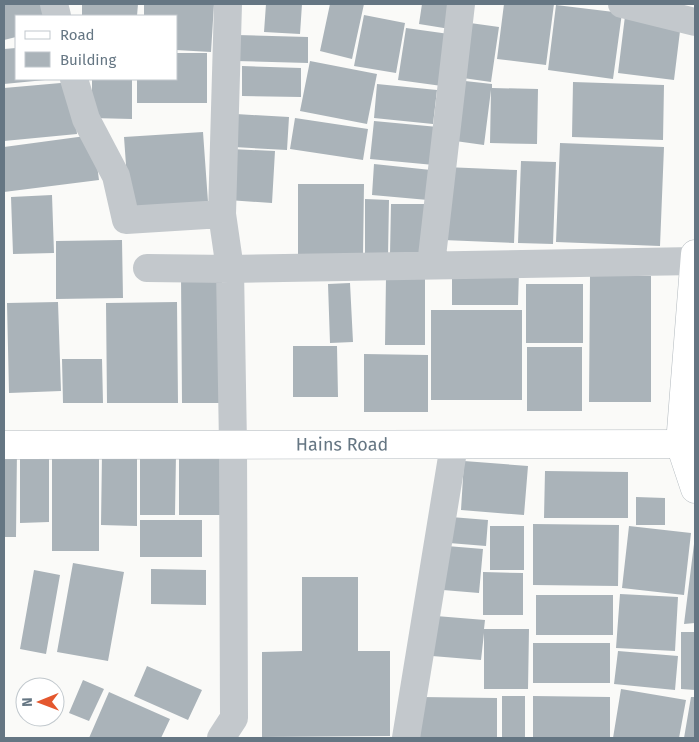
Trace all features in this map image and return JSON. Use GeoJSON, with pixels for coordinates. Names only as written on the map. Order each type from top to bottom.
{"type":"FeatureCollection","features":[{"type":"Feature","properties":{"kind":"street"},"geometry":{"type":"LineString","coordinates":[[221,738],[234,718],[230,268],[222,214],[228,4]]}},
{"type":"Feature","properties":{"kind":"street"},"geometry":{"type":"LineString","coordinates":[[431,265],[461,4]]}},
{"type":"Feature","properties":{"kind":"street"},"geometry":{"type":"LineString","coordinates":[[622,4],[695,22]]}},
{"type":"Feature","properties":{"kind":"street"},"geometry":{"type":"LineString","coordinates":[[74,80],[86,119],[116,176],[126,220],[222,214]]}},
{"type":"Feature","properties":{"kind":"street"},"geometry":{"type":"LineString","coordinates":[[147,268],[431,265],[695,259],[688,444],[695,490]]}},
{"type":"Feature","properties":{"kind":"street"},"geometry":{"type":"LineString","coordinates":[[406,738],[454,444]]}},
{"type":"Feature","properties":{"kind":"street","name":"Hains Road"},"geometry":{"type":"LineString","coordinates":[[4,445],[688,444]]}},
{"type":"Feature","properties":{"kind":"building"},"geometry":{"type":"Polygon","coordinates":[[[4,4],[48,4],[51,15],[15,15],[15,37],[4,40],[4,4]]]}},
{"type":"Feature","properties":{"kind":"building"},"geometry":{"type":"Polygon","coordinates":[[[82,4],[138,4],[137,15],[82,15],[82,4]]]}},
{"type":"Feature","properties":{"kind":"building"},"geometry":{"type":"Polygon","coordinates":[[[144,4],[214,4],[211,52],[178,50],[178,15],[144,15],[144,4]]]}},
{"type":"Feature","properties":{"kind":"building"},"geometry":{"type":"Polygon","coordinates":[[[266,4],[302,4],[300,34],[264,32],[266,4]]]}},
{"type":"Feature","properties":{"kind":"building"},"geometry":{"type":"Polygon","coordinates":[[[330,4],[364,4],[352,59],[320,51],[330,4]]]}},
{"type":"Feature","properties":{"kind":"building"},"geometry":{"type":"Polygon","coordinates":[[[422,4],[454,4],[450,29],[419,24],[422,4]]]}},
{"type":"Feature","properties":{"kind":"building"},"geometry":{"type":"Polygon","coordinates":[[[504,4],[554,4],[546,65],[497,59],[504,4]]]}},
{"type":"Feature","properties":{"kind":"building"},"geometry":{"type":"Polygon","coordinates":[[[556,5],[622,13],[613,79],[548,70],[556,5]]]}},
{"type":"Feature","properties":{"kind":"building"},"geometry":{"type":"Polygon","coordinates":[[[364,15],[405,23],[396,73],[354,66],[364,15]]]}},
{"type":"Feature","properties":{"kind":"building"},"geometry":{"type":"Polygon","coordinates":[[[625,16],[681,23],[674,80],[618,73],[625,16]]]}},
{"type":"Feature","properties":{"kind":"building"},"geometry":{"type":"Polygon","coordinates":[[[463,22],[499,27],[491,82],[456,77],[463,22]]]}},
{"type":"Feature","properties":{"kind":"building"},"geometry":{"type":"Polygon","coordinates":[[[406,28],[449,34],[442,86],[398,80],[406,28]]]}},
{"type":"Feature","properties":{"kind":"building"},"geometry":{"type":"Polygon","coordinates":[[[237,35],[308,37],[308,63],[236,61],[237,35]]]}},
{"type":"Feature","properties":{"kind":"building"},"geometry":{"type":"Polygon","coordinates":[[[15,48],[15,80],[45,80],[4,84],[4,49],[15,48]]]}},
{"type":"Feature","properties":{"kind":"building"},"geometry":{"type":"Polygon","coordinates":[[[178,53],[207,53],[207,103],[137,103],[137,80],[178,80],[178,53]]]}},
{"type":"Feature","properties":{"kind":"building"},"geometry":{"type":"Polygon","coordinates":[[[310,61],[377,74],[367,124],[300,111],[310,61]]]}},
{"type":"Feature","properties":{"kind":"building"},"geometry":{"type":"Polygon","coordinates":[[[242,66],[301,68],[301,97],[242,96],[242,66]]]}},
{"type":"Feature","properties":{"kind":"building"},"geometry":{"type":"Polygon","coordinates":[[[92,80],[132,80],[132,119],[92,118],[92,80]]]}},
{"type":"Feature","properties":{"kind":"building"},"geometry":{"type":"Polygon","coordinates":[[[456,80],[492,84],[492,88],[538,89],[537,144],[490,143],[491,90],[484,145],[448,140],[456,80]]]}},
{"type":"Feature","properties":{"kind":"building"},"geometry":{"type":"Polygon","coordinates":[[[72,82],[77,134],[4,141],[4,88],[72,82]]]}},
{"type":"Feature","properties":{"kind":"building"},"geometry":{"type":"Polygon","coordinates":[[[573,82],[664,85],[663,140],[572,137],[573,82]]]}},
{"type":"Feature","properties":{"kind":"building"},"geometry":{"type":"Polygon","coordinates":[[[377,84],[437,90],[433,124],[374,118],[377,84]]]}},
{"type":"Feature","properties":{"kind":"building"},"geometry":{"type":"Polygon","coordinates":[[[236,114],[289,117],[287,150],[234,147],[236,114]]]}},
{"type":"Feature","properties":{"kind":"building"},"geometry":{"type":"Polygon","coordinates":[[[295,118],[368,129],[363,160],[290,149],[295,118]]]}},
{"type":"Feature","properties":{"kind":"building"},"geometry":{"type":"Polygon","coordinates":[[[374,121],[438,127],[434,165],[370,159],[374,121]]]}},
{"type":"Feature","properties":{"kind":"building"},"geometry":{"type":"Polygon","coordinates":[[[203,132],[208,202],[129,207],[124,137],[203,132]]]}},
{"type":"Feature","properties":{"kind":"building"},"geometry":{"type":"Polygon","coordinates":[[[93,135],[99,180],[4,192],[4,147],[93,135]]]}},
{"type":"Feature","properties":{"kind":"building"},"geometry":{"type":"Polygon","coordinates":[[[560,143],[664,147],[660,246],[556,242],[560,143]]]}},
{"type":"Feature","properties":{"kind":"building"},"geometry":{"type":"Polygon","coordinates":[[[231,149],[275,151],[272,203],[228,200],[231,149]]]}},
{"type":"Feature","properties":{"kind":"building"},"geometry":{"type":"Polygon","coordinates":[[[521,161],[556,162],[553,244],[518,243],[521,161]]]}},
{"type":"Feature","properties":{"kind":"building"},"geometry":{"type":"Polygon","coordinates":[[[374,164],[431,170],[428,200],[372,195],[374,164]]]}},
{"type":"Feature","properties":{"kind":"building"},"geometry":{"type":"Polygon","coordinates":[[[445,167],[517,170],[514,243],[443,240],[445,167]]]}},
{"type":"Feature","properties":{"kind":"building"},"geometry":{"type":"Polygon","coordinates":[[[298,184],[364,184],[363,257],[298,256],[298,184]]]}},
{"type":"Feature","properties":{"kind":"building"},"geometry":{"type":"Polygon","coordinates":[[[52,195],[54,253],[13,254],[11,197],[52,195]]]}},
{"type":"Feature","properties":{"kind":"building"},"geometry":{"type":"Polygon","coordinates":[[[365,199],[389,200],[388,257],[365,257],[365,199]]]}},
{"type":"Feature","properties":{"kind":"building"},"geometry":{"type":"Polygon","coordinates":[[[391,204],[425,204],[419,255],[390,254],[391,204]]]}},
{"type":"Feature","properties":{"kind":"building"},"geometry":{"type":"Polygon","coordinates":[[[122,240],[123,298],[56,299],[56,241],[122,240]]]}},
{"type":"Feature","properties":{"kind":"building"},"geometry":{"type":"Polygon","coordinates":[[[452,270],[519,270],[518,305],[452,305],[452,270]]]}},
{"type":"Feature","properties":{"kind":"building"},"geometry":{"type":"Polygon","coordinates":[[[181,275],[222,275],[223,403],[182,403],[181,275]]]}},
{"type":"Feature","properties":{"kind":"building"},"geometry":{"type":"Polygon","coordinates":[[[590,276],[651,276],[651,402],[589,402],[590,276]]]}},
{"type":"Feature","properties":{"kind":"building"},"geometry":{"type":"Polygon","coordinates":[[[386,277],[425,277],[425,345],[385,345],[386,277]]]}},
{"type":"Feature","properties":{"kind":"building"},"geometry":{"type":"Polygon","coordinates":[[[350,283],[353,342],[330,343],[328,284],[350,283]]]}},
{"type":"Feature","properties":{"kind":"building"},"geometry":{"type":"Polygon","coordinates":[[[526,284],[583,284],[583,343],[526,343],[526,284]]]}},
{"type":"Feature","properties":{"kind":"building"},"geometry":{"type":"Polygon","coordinates":[[[58,302],[61,391],[9,393],[7,303],[58,302]]]}},
{"type":"Feature","properties":{"kind":"building"},"geometry":{"type":"Polygon","coordinates":[[[177,302],[178,403],[107,403],[106,303],[177,302]]]}},
{"type":"Feature","properties":{"kind":"building"},"geometry":{"type":"Polygon","coordinates":[[[431,310],[522,310],[522,400],[431,400],[431,310]]]}},
{"type":"Feature","properties":{"kind":"building"},"geometry":{"type":"Polygon","coordinates":[[[293,346],[337,346],[338,397],[293,397],[293,346]]]}},
{"type":"Feature","properties":{"kind":"building"},"geometry":{"type":"Polygon","coordinates":[[[527,347],[582,347],[582,411],[527,411],[527,347]]]}},
{"type":"Feature","properties":{"kind":"building"},"geometry":{"type":"Polygon","coordinates":[[[364,354],[428,355],[428,412],[364,412],[364,354]]]}},
{"type":"Feature","properties":{"kind":"building"},"geometry":{"type":"Polygon","coordinates":[[[62,359],[102,359],[103,403],[63,403],[62,359]]]}},
{"type":"Feature","properties":{"kind":"building"},"geometry":{"type":"Polygon","coordinates":[[[4,450],[17,450],[16,537],[4,537],[4,450]]]}},
{"type":"Feature","properties":{"kind":"building"},"geometry":{"type":"Polygon","coordinates":[[[20,450],[49,450],[49,522],[20,523],[20,450]]]}},
{"type":"Feature","properties":{"kind":"building"},"geometry":{"type":"Polygon","coordinates":[[[52,454],[99,454],[99,551],[52,551],[52,454]]]}},
{"type":"Feature","properties":{"kind":"building"},"geometry":{"type":"Polygon","coordinates":[[[102,454],[137,454],[137,526],[101,525],[102,454]]]}},
{"type":"Feature","properties":{"kind":"building"},"geometry":{"type":"Polygon","coordinates":[[[140,454],[176,454],[175,515],[140,515],[140,454]]]}},
{"type":"Feature","properties":{"kind":"building"},"geometry":{"type":"Polygon","coordinates":[[[179,454],[222,454],[221,515],[179,515],[179,454]]]}},
{"type":"Feature","properties":{"kind":"building"},"geometry":{"type":"Polygon","coordinates":[[[464,461],[528,466],[524,515],[461,510],[464,461]]]}},
{"type":"Feature","properties":{"kind":"building"},"geometry":{"type":"Polygon","coordinates":[[[545,471],[628,472],[628,518],[544,518],[545,471]]]}},
{"type":"Feature","properties":{"kind":"building"},"geometry":{"type":"Polygon","coordinates":[[[636,497],[665,498],[665,525],[636,525],[636,497]]]}},
{"type":"Feature","properties":{"kind":"building"},"geometry":{"type":"Polygon","coordinates":[[[451,517],[488,520],[486,546],[449,543],[451,517]]]}},
{"type":"Feature","properties":{"kind":"building"},"geometry":{"type":"Polygon","coordinates":[[[140,520],[202,520],[202,557],[140,557],[140,520]]]}},
{"type":"Feature","properties":{"kind":"building"},"geometry":{"type":"Polygon","coordinates":[[[533,524],[619,525],[618,586],[533,585],[533,524]]]}},
{"type":"Feature","properties":{"kind":"building"},"geometry":{"type":"Polygon","coordinates":[[[490,526],[524,526],[524,570],[490,570],[490,526]]]}},
{"type":"Feature","properties":{"kind":"building"},"geometry":{"type":"Polygon","coordinates":[[[629,526],[691,533],[684,595],[622,588],[629,526]]]}},
{"type":"Feature","properties":{"kind":"building"},"geometry":{"type":"Polygon","coordinates":[[[694,544],[695,623],[684,624],[694,544]]]}},
{"type":"Feature","properties":{"kind":"building"},"geometry":{"type":"Polygon","coordinates":[[[447,546],[483,549],[479,593],[443,590],[447,546]]]}},
{"type":"Feature","properties":{"kind":"building"},"geometry":{"type":"Polygon","coordinates":[[[73,563],[124,572],[108,661],[57,652],[73,563]]]}},
{"type":"Feature","properties":{"kind":"building"},"geometry":{"type":"Polygon","coordinates":[[[151,569],[206,570],[206,605],[151,604],[151,569]]]}},
{"type":"Feature","properties":{"kind":"building"},"geometry":{"type":"Polygon","coordinates":[[[34,570],[60,575],[46,654],[20,649],[34,570]]]}},
{"type":"Feature","properties":{"kind":"building"},"geometry":{"type":"Polygon","coordinates":[[[483,572],[523,573],[523,615],[483,615],[483,572]]]}},
{"type":"Feature","properties":{"kind":"building"},"geometry":{"type":"Polygon","coordinates":[[[302,577],[358,577],[358,651],[390,651],[390,736],[262,737],[262,652],[302,651],[302,577]]]}},
{"type":"Feature","properties":{"kind":"building"},"geometry":{"type":"Polygon","coordinates":[[[620,594],[678,597],[675,651],[616,648],[620,594]]]}},
{"type":"Feature","properties":{"kind":"building"},"geometry":{"type":"Polygon","coordinates":[[[536,595],[613,595],[613,635],[536,635],[536,595]]]}},
{"type":"Feature","properties":{"kind":"building"},"geometry":{"type":"Polygon","coordinates":[[[436,616],[485,620],[484,629],[529,629],[528,689],[484,689],[484,633],[481,660],[432,656],[436,616]]]}},
{"type":"Feature","properties":{"kind":"building"},"geometry":{"type":"Polygon","coordinates":[[[681,632],[695,632],[695,690],[681,689],[681,632]]]}},
{"type":"Feature","properties":{"kind":"building"},"geometry":{"type":"Polygon","coordinates":[[[533,643],[610,643],[610,683],[533,683],[533,643]]]}},
{"type":"Feature","properties":{"kind":"building"},"geometry":{"type":"Polygon","coordinates":[[[618,651],[678,656],[675,690],[614,684],[618,651]]]}},
{"type":"Feature","properties":{"kind":"building"},"geometry":{"type":"Polygon","coordinates":[[[147,666],[202,690],[188,720],[134,696],[147,666]]]}},
{"type":"Feature","properties":{"kind":"building"},"geometry":{"type":"Polygon","coordinates":[[[83,680],[104,689],[89,721],[69,713],[83,680]]]}},
{"type":"Feature","properties":{"kind":"building"},"geometry":{"type":"Polygon","coordinates":[[[621,689],[686,700],[679,738],[613,738],[621,689]]]}},
{"type":"Feature","properties":{"kind":"building"},"geometry":{"type":"Polygon","coordinates":[[[109,692],[170,719],[161,738],[89,738],[109,692]]]}},
{"type":"Feature","properties":{"kind":"building"},"geometry":{"type":"Polygon","coordinates":[[[502,696],[525,696],[525,738],[502,738],[502,696]]]}},
{"type":"Feature","properties":{"kind":"building"},"geometry":{"type":"Polygon","coordinates":[[[533,696],[610,697],[610,738],[533,738],[533,696]]]}},
{"type":"Feature","properties":{"kind":"building"},"geometry":{"type":"Polygon","coordinates":[[[421,697],[497,698],[497,738],[420,738],[421,697]]]}},
{"type":"Feature","properties":{"kind":"building"},"geometry":{"type":"Polygon","coordinates":[[[691,697],[695,697],[695,738],[684,738],[691,697]]]}}]}
